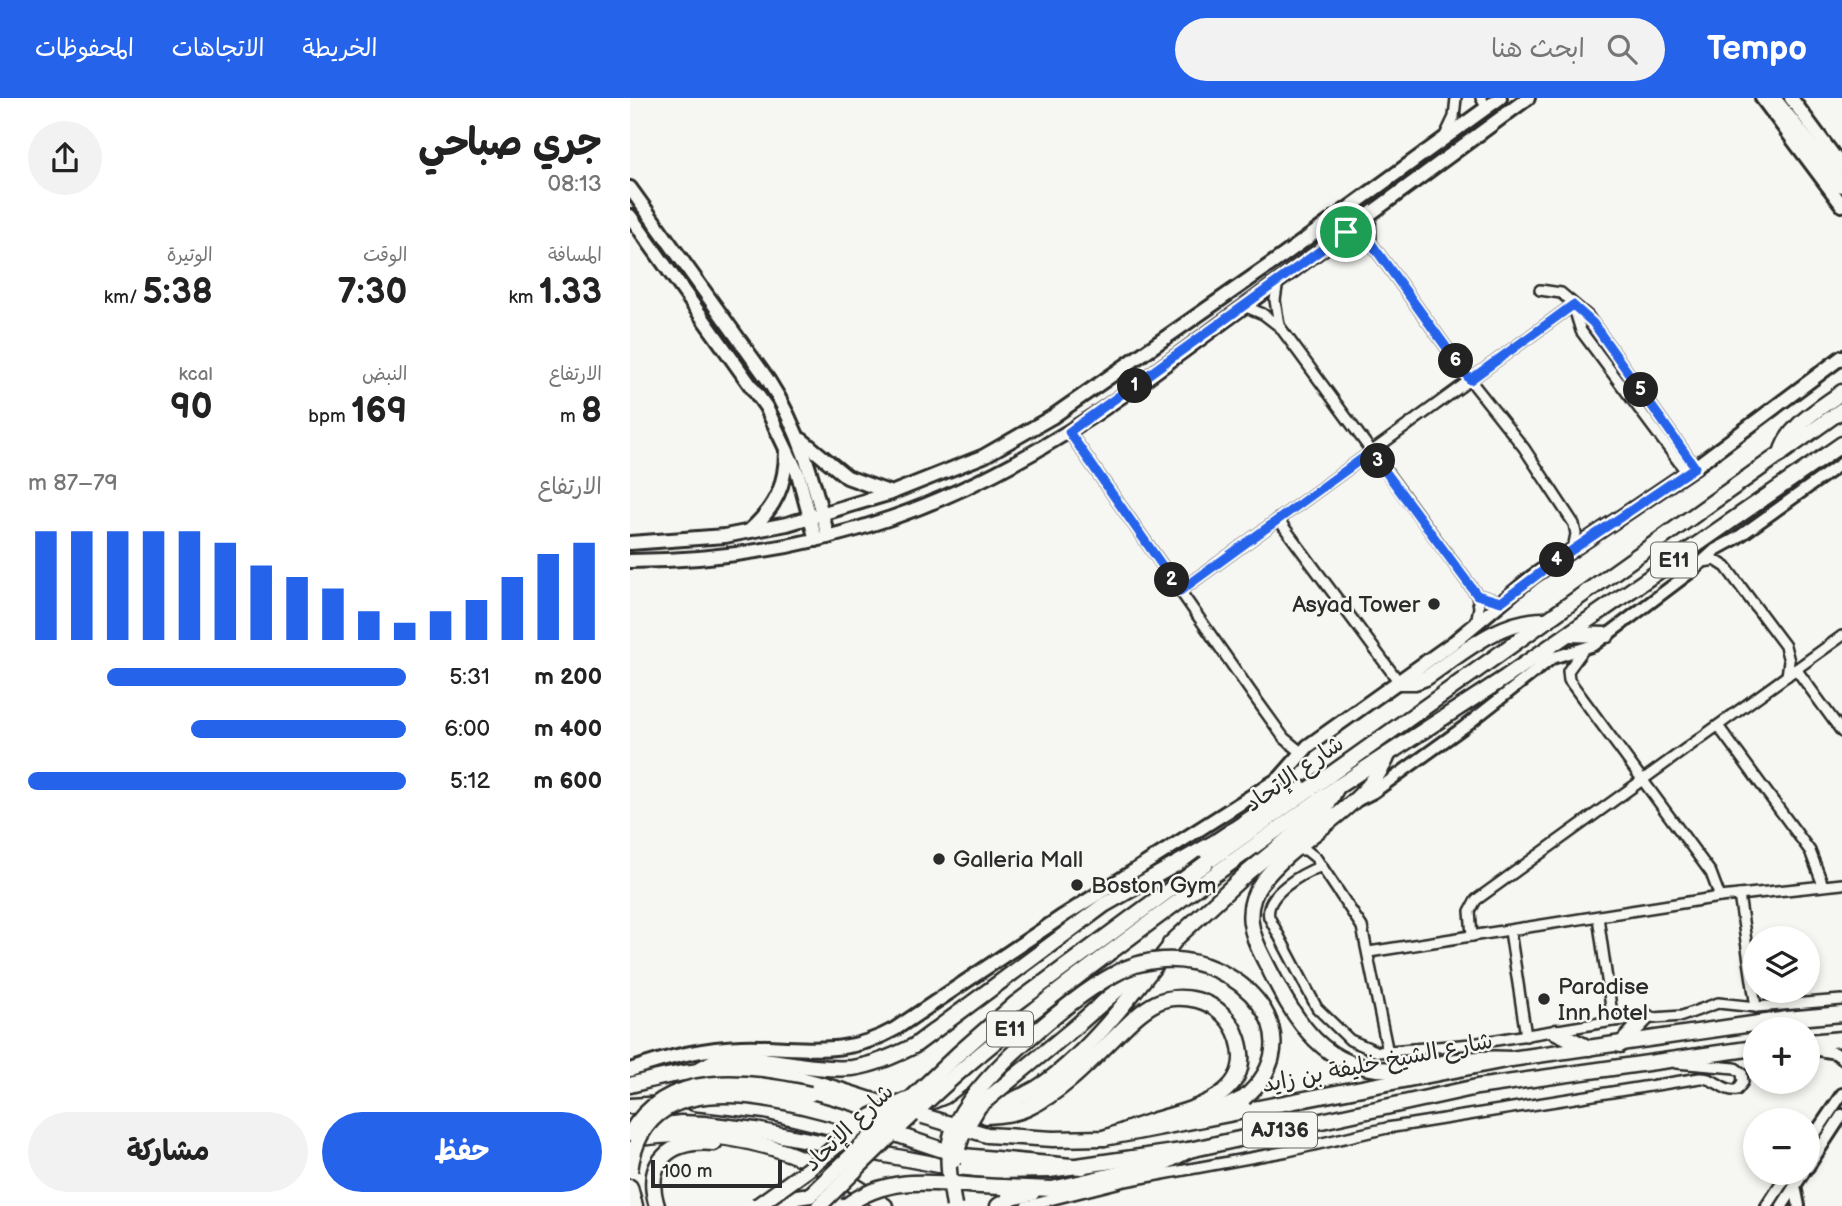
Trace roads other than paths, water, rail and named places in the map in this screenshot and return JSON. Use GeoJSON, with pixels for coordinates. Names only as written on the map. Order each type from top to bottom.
{"type":"FeatureCollection","features":[{"type":"Feature","properties":{"kind":"main road"},"geometry":{"type":"LineString","coordinates":[[630,542],[702,539],[747,533],[891,493],[984,456],[1052,417],[1284,255],[1443,139],[1484,103],[1500,98]]}},
{"type":"Feature","properties":{"kind":"main road"},"geometry":{"type":"LineString","coordinates":[[630,561],[721,557],[822,539],[899,516],[1002,471],[1069,432],[1528,98]]}},
{"type":"Feature","properties":{"kind":"main road"},"geometry":{"type":"LineString","coordinates":[[1762,98],[1842,205]]}},
{"type":"Feature","properties":{"kind":"main road"},"geometry":{"type":"LineString","coordinates":[[1773,98],[1842,184]]}},
{"type":"Feature","properties":{"kind":"main road"},"geometry":{"type":"LineString","coordinates":[[1791,98],[1842,167]]}},
{"type":"Feature","properties":{"kind":"main road"},"geometry":{"type":"LineString","coordinates":[[630,188],[768,380],[799,437],[822,539]]}},
{"type":"Feature","properties":{"kind":"main road"},"geometry":{"type":"LineString","coordinates":[[630,216],[756,391],[786,446],[816,515]]}},
{"type":"Feature","properties":{"kind":"main road"},"geometry":{"type":"LineString","coordinates":[[630,1070],[674,1055],[709,1049],[744,1046],[835,1050],[860,1045],[884,1035],[1063,916],[1273,782],[1301,752],[1476,625],[1501,602],[1596,533],[1691,470],[1842,357]]}},
{"type":"Feature","properties":{"kind":"main road"},"geometry":{"type":"LineString","coordinates":[[1781,454],[1789,437],[1842,381]]}},
{"type":"Feature","properties":{"kind":"main road"},"geometry":{"type":"LineString","coordinates":[[1811,416],[1842,392]]}},
{"type":"Feature","properties":{"kind":"main road","name":"شارع الإتحاد"},"geometry":{"type":"LineString","coordinates":[[919,1107],[1016,1004],[1206,863],[1842,410]]}},
{"type":"Feature","properties":{"kind":"main road"},"geometry":{"type":"LineString","coordinates":[[799,437],[829,465],[847,477],[891,493]]}},
{"type":"Feature","properties":{"kind":"main road","name":"شارع الإتحاد"},"geometry":{"type":"LineString","coordinates":[[799,1206],[815,1200],[1036,1008],[1218,872],[1337,787],[1568,634],[1842,443]]}},
{"type":"Feature","properties":{"kind":"main road"},"geometry":{"type":"LineString","coordinates":[[747,533],[767,514],[780,492],[786,468],[786,446]]}},
{"type":"Feature","properties":{"kind":"main road"},"geometry":{"type":"LineString","coordinates":[[1399,682],[1415,682],[1426,678],[1489,635],[1510,625],[1532,619],[1548,620]]}},
{"type":"Feature","properties":{"kind":"main road"},"geometry":{"type":"LineString","coordinates":[[1568,634],[1607,635]]}},
{"type":"Feature","properties":{"kind":"main road"},"geometry":{"type":"LineString","coordinates":[[1388,753],[1374,781],[1295,850],[1261,884],[1253,899],[1250,923],[1253,939],[1288,1007],[1310,1036],[1339,1057],[1386,1069],[1472,1058],[1511,1059]]}},
{"type":"Feature","properties":{"kind":"main road"},"geometry":{"type":"LineString","coordinates":[[700,1069],[731,1057],[848,1068],[875,1063],[900,1053],[1104,905],[1215,842],[1284,796],[1315,787]]}},
{"type":"Feature","properties":{"kind":"main road"},"geometry":{"type":"LineString","coordinates":[[950,1171],[963,1133],[979,1107],[1176,939],[1248,872],[1326,808],[1337,787]]}},
{"type":"Feature","properties":{"kind":"main road"},"geometry":{"type":"LineString","coordinates":[[968,1115],[1013,1100],[1056,1074],[1129,996],[1176,939]]}},
{"type":"Feature","properties":{"kind":"main road"},"geometry":{"type":"LineString","coordinates":[[954,1206],[948,1154],[951,1136],[972,1094],[1042,1028],[1096,985],[1143,963],[1172,960],[1206,966],[1227,975],[1250,991],[1263,1007],[1274,1040],[1272,1057],[1258,1084],[1244,1098],[1220,1110],[1162,1128]]}},
{"type":"Feature","properties":{"kind":"main road"},"geometry":{"type":"LineString","coordinates":[[630,1106],[677,1103],[727,1105],[859,1131],[968,1115],[1012,1114],[1040,1102],[1077,1074],[1143,1012],[1164,1000],[1190,998],[1221,1012],[1234,1030],[1241,1050],[1230,1086],[1220,1096],[1200,1107],[1104,1138]]}},
{"type":"Feature","properties":{"kind":"main road","name":"شارع الشيخ خليفة بن زايد"},"geometry":{"type":"LineString","coordinates":[[919,1107],[987,1135],[1053,1139],[1104,1138],[1511,1059],[1787,1019],[1842,1014]]}},
{"type":"Feature","properties":{"kind":"main road"},"geometry":{"type":"LineString","coordinates":[[1620,1045],[1647,1017]]}},
{"type":"Feature","properties":{"kind":"main road"},"geometry":{"type":"LineString","coordinates":[[630,1132],[649,1109],[665,1096],[698,1086],[753,1083],[810,1094],[878,1114],[919,1107],[939,1100],[1022,1038],[1042,1028]]}},
{"type":"Feature","properties":{"kind":"main road"},"geometry":{"type":"LineString","coordinates":[[1556,1032],[1590,1048]]}},
{"type":"Feature","properties":{"kind":"main road"},"geometry":{"type":"LineString","coordinates":[[1820,1041],[1842,1039]]}},
{"type":"Feature","properties":{"kind":"main road","name":"شارع الشيخ خليفة بن زايد"},"geometry":{"type":"LineString","coordinates":[[630,1132],[659,1125],[704,1124],[863,1149],[939,1165],[994,1171],[1082,1167],[1189,1150],[1477,1087],[1743,1049]]}},
{"type":"Feature","properties":{"kind":"main road","name":"AJ136"},"geometry":{"type":"LineString","coordinates":[[630,1085],[672,1073],[700,1069],[751,1069],[792,1075],[919,1107]]}},
{"type":"Feature","properties":{"kind":"main road"},"geometry":{"type":"LineString","coordinates":[[630,1171],[640,1140],[655,1119],[686,1100],[724,1094],[762,1097],[796,1104],[963,1156],[1082,1167]]}},
{"type":"Feature","properties":{"kind":"main road"},"geometry":{"type":"LineString","coordinates":[[757,1206],[807,1170],[872,1116],[894,1104],[919,1107]]}},
{"type":"Feature","properties":{"kind":"main road"},"geometry":{"type":"LineString","coordinates":[[630,1140],[695,1133],[754,1142],[827,1171],[856,1186],[885,1206]]}},
{"type":"Feature","properties":{"kind":"main road"},"geometry":{"type":"LineString","coordinates":[[657,1206],[652,1184],[654,1169],[673,1149],[704,1142],[754,1142]]}},
{"type":"Feature","properties":{"kind":"main road"},"geometry":{"type":"LineString","coordinates":[[998,1206],[1014,1197],[1162,1164],[1189,1150]]}},
{"type":"Feature","properties":{"kind":"main road"},"geometry":{"type":"LineString","coordinates":[[846,1206],[880,1187],[906,1181],[1052,1189]]}},
{"type":"Feature","properties":{"kind":"main road"},"geometry":{"type":"LineString","coordinates":[[630,1187],[635,1206]]}},
{"type":"Feature","properties":{"kind":"main road"},"geometry":{"type":"LineString","coordinates":[[782,1206],[797,1197],[815,1200]]}},
{"type":"Feature","properties":{"kind":"street"},"geometry":{"type":"LineString","coordinates":[[1443,139],[1454,117],[1456,98]]}},
{"type":"Feature","properties":{"kind":"street"},"geometry":{"type":"LineString","coordinates":[[1370,214],[1371,243]]}},
{"type":"Feature","properties":{"kind":"street"},"geometry":{"type":"LineString","coordinates":[[1346,232],[1371,243],[1470,380],[1524,448],[1574,524],[1576,534],[1573,549]]}},
{"type":"Feature","properties":{"kind":"street"},"geometry":{"type":"LineString","coordinates":[[1278,281],[1276,309],[1280,327]]}},
{"type":"Feature","properties":{"kind":"street"},"geometry":{"type":"LineString","coordinates":[[1540,290],[1551,289],[1561,293],[1593,323],[1685,452],[1691,470]]}},
{"type":"Feature","properties":{"kind":"street"},"geometry":{"type":"LineString","coordinates":[[1180,591],[1573,305]]}},
{"type":"Feature","properties":{"kind":"street"},"geometry":{"type":"LineString","coordinates":[[1573,305],[1581,331],[1676,458],[1691,470]]}},
{"type":"Feature","properties":{"kind":"street"},"geometry":{"type":"LineString","coordinates":[[1244,306],[1263,314],[1280,327],[1477,595],[1479,613],[1476,625]]}},
{"type":"Feature","properties":{"kind":"street"},"geometry":{"type":"LineString","coordinates":[[1069,432],[1284,738],[1301,752]]}},
{"type":"Feature","properties":{"kind":"street"},"geometry":{"type":"LineString","coordinates":[[1676,458],[1685,452]]}},
{"type":"Feature","properties":{"kind":"street"},"geometry":{"type":"LineString","coordinates":[[1349,803],[1382,786],[1552,658],[1584,649],[1607,635],[1703,562],[1714,550],[1737,538],[1842,463]]}},
{"type":"Feature","properties":{"kind":"street"},"geometry":{"type":"LineString","coordinates":[[1278,519],[1399,682]]}},
{"type":"Feature","properties":{"kind":"street"},"geometry":{"type":"LineString","coordinates":[[1574,524],[1596,533]]}},
{"type":"Feature","properties":{"kind":"street"},"geometry":{"type":"LineString","coordinates":[[1703,562],[1716,560],[1727,567],[1784,646],[1789,661],[1787,676]]}},
{"type":"Feature","properties":{"kind":"street"},"geometry":{"type":"LineString","coordinates":[[1477,595],[1501,602]]}},
{"type":"Feature","properties":{"kind":"street"},"geometry":{"type":"LineString","coordinates":[[1472,936],[1470,911],[1476,900],[1842,636]]}},
{"type":"Feature","properties":{"kind":"street"},"geometry":{"type":"LineString","coordinates":[[1584,649],[1568,671],[1567,678],[1712,873],[1720,897]]}},
{"type":"Feature","properties":{"kind":"street"},"geometry":{"type":"LineString","coordinates":[[1385,666],[1412,673]]}},
{"type":"Feature","properties":{"kind":"street"},"geometry":{"type":"LineString","coordinates":[[1796,669],[1842,732]]}},
{"type":"Feature","properties":{"kind":"street"},"geometry":{"type":"LineString","coordinates":[[1718,726],[1810,850],[1823,885]]}},
{"type":"Feature","properties":{"kind":"street"},"geometry":{"type":"LineString","coordinates":[[1295,850],[1309,851],[1359,920],[1388,1053]]}},
{"type":"Feature","properties":{"kind":"street"},"geometry":{"type":"LineString","coordinates":[[1322,866],[1302,875],[1273,899],[1268,907],[1269,917],[1317,1008],[1356,1044],[1370,1050],[1388,1053],[1556,1032],[1613,1021],[1688,1014],[1718,1003],[1756,1007],[1842,1000]]}},
{"type":"Feature","properties":{"kind":"street"},"geometry":{"type":"LineString","coordinates":[[1368,952],[1720,897],[1842,884]]}},
{"type":"Feature","properties":{"kind":"street"},"geometry":{"type":"LineString","coordinates":[[1739,895],[1756,1007]]}},
{"type":"Feature","properties":{"kind":"street"},"geometry":{"type":"LineString","coordinates":[[1598,916],[1613,1021]]}},
{"type":"Feature","properties":{"kind":"street"},"geometry":{"type":"LineString","coordinates":[[1510,931],[1526,1036]]}},
{"type":"Feature","properties":{"kind":"street"},"geometry":{"type":"LineString","coordinates":[[1820,1050],[1835,1053],[1842,1058]]}},
{"type":"Feature","properties":{"kind":"street"},"geometry":{"type":"LineString","coordinates":[[1026,1206],[1125,1181],[1287,1151],[1387,1128],[1700,1077],[1713,1079],[1730,1091],[1737,1090],[1743,1082],[1742,1073],[1735,1068],[1657,1060]]}},
{"type":"Feature","properties":{"kind":"street"},"geometry":{"type":"LineString","coordinates":[[1820,1126],[1842,1094]]}},
{"type":"Feature","properties":{"kind":"street"},"geometry":{"type":"LineString","coordinates":[[1820,1149],[1842,1115]]}},
{"type":"Feature","properties":{"kind":"street"},"geometry":{"type":"LineString","coordinates":[[1767,1206],[1781,1185]]}},
{"type":"Feature","properties":{"kind":"street"},"geometry":{"type":"LineString","coordinates":[[1782,1206],[1795,1186]]}},
{"type":"Feature","properties":{"kind":"street"},"geometry":{"type":"LineString","coordinates":[[1795,1186],[1799,1206]]}},
{"type":"Feature","properties":{"kind":"place","name":"Asyad Tower"},"geometry":{"type":"Point","coordinates":[1434,604]}},
{"type":"Feature","properties":{"kind":"place","name":"Galleria Mall"},"geometry":{"type":"Point","coordinates":[939,859]}},
{"type":"Feature","properties":{"kind":"place","name":"Boston Gym"},"geometry":{"type":"Point","coordinates":[1077,885]}},
{"type":"Feature","properties":{"kind":"place","name":"Paradise Inn hotel"},"geometry":{"type":"Point","coordinates":[1544,999]}}]}
